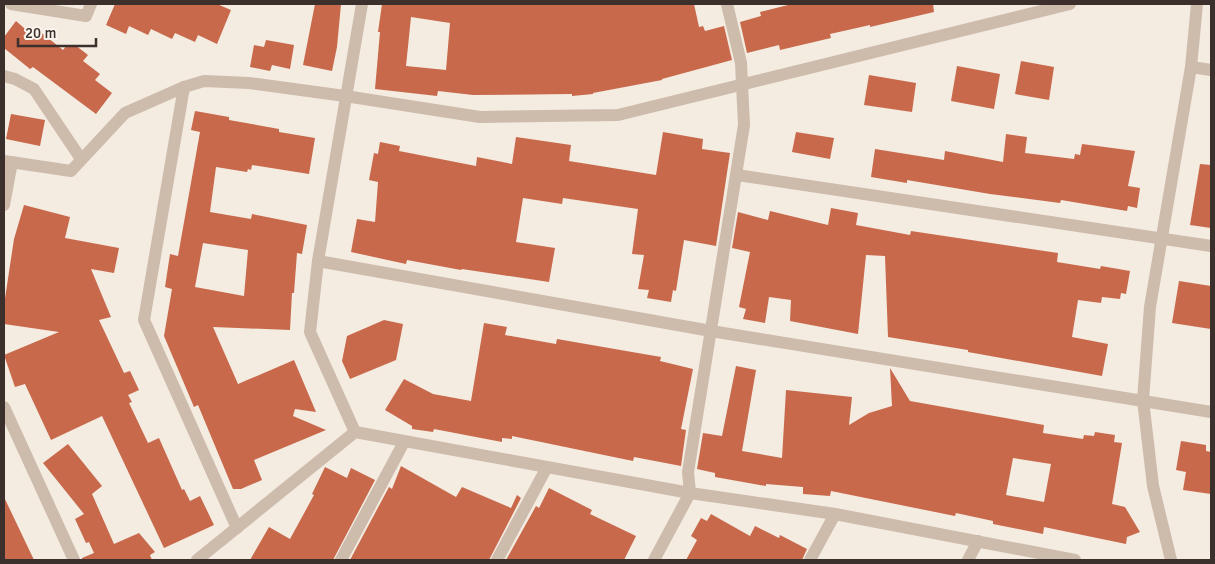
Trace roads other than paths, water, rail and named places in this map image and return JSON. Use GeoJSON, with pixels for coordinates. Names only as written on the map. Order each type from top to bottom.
{"type":"FeatureCollection","features":[{"type":"Feature","properties":{"kind":"street"},"geometry":{"type":"LineString","coordinates":[[11,4],[86,16],[91,4]]}},
{"type":"Feature","properties":{"kind":"street"},"geometry":{"type":"LineString","coordinates":[[355,432],[310,332],[318,260],[362,4]]}},
{"type":"Feature","properties":{"kind":"street"},"geometry":{"type":"LineString","coordinates":[[654,560],[690,493],[688,472],[744,125],[741,63],[727,4]]}},
{"type":"Feature","properties":{"kind":"street"},"geometry":{"type":"LineString","coordinates":[[4,204],[8,161],[71,171],[125,112],[184,86],[204,81],[249,83],[345,96],[480,118],[618,115],[1070,4]]}},
{"type":"Feature","properties":{"kind":"street"},"geometry":{"type":"LineString","coordinates":[[1172,560],[1154,486],[1143,400],[1150,307],[1191,67],[1197,4]]}},
{"type":"Feature","properties":{"kind":"street"},"geometry":{"type":"LineString","coordinates":[[1191,67],[1211,70]]}},
{"type":"Feature","properties":{"kind":"street"},"geometry":{"type":"LineString","coordinates":[[4,76],[15,79],[34,89],[81,159]]}},
{"type":"Feature","properties":{"kind":"street"},"geometry":{"type":"LineString","coordinates":[[184,86],[144,320],[237,528]]}},
{"type":"Feature","properties":{"kind":"street"},"geometry":{"type":"LineString","coordinates":[[737,174],[1162,237],[1211,246]]}},
{"type":"Feature","properties":{"kind":"street"},"geometry":{"type":"LineString","coordinates":[[318,260],[711,331],[1211,412]]}},
{"type":"Feature","properties":{"kind":"street"},"geometry":{"type":"LineString","coordinates":[[4,407],[74,560]]}},
{"type":"Feature","properties":{"kind":"street"},"geometry":{"type":"LineString","coordinates":[[197,560],[355,432]]}},
{"type":"Feature","properties":{"kind":"street"},"geometry":{"type":"LineString","coordinates":[[355,432],[690,493],[835,514],[1075,560]]}},
{"type":"Feature","properties":{"kind":"street"},"geometry":{"type":"LineString","coordinates":[[341,560],[404,442]]}},
{"type":"Feature","properties":{"kind":"street"},"geometry":{"type":"LineString","coordinates":[[497,560],[547,467]]}},
{"type":"Feature","properties":{"kind":"street"},"geometry":{"type":"LineString","coordinates":[[810,560],[835,514]]}},
{"type":"Feature","properties":{"kind":"street"},"geometry":{"type":"LineString","coordinates":[[968,560],[978,541]]}}]}
